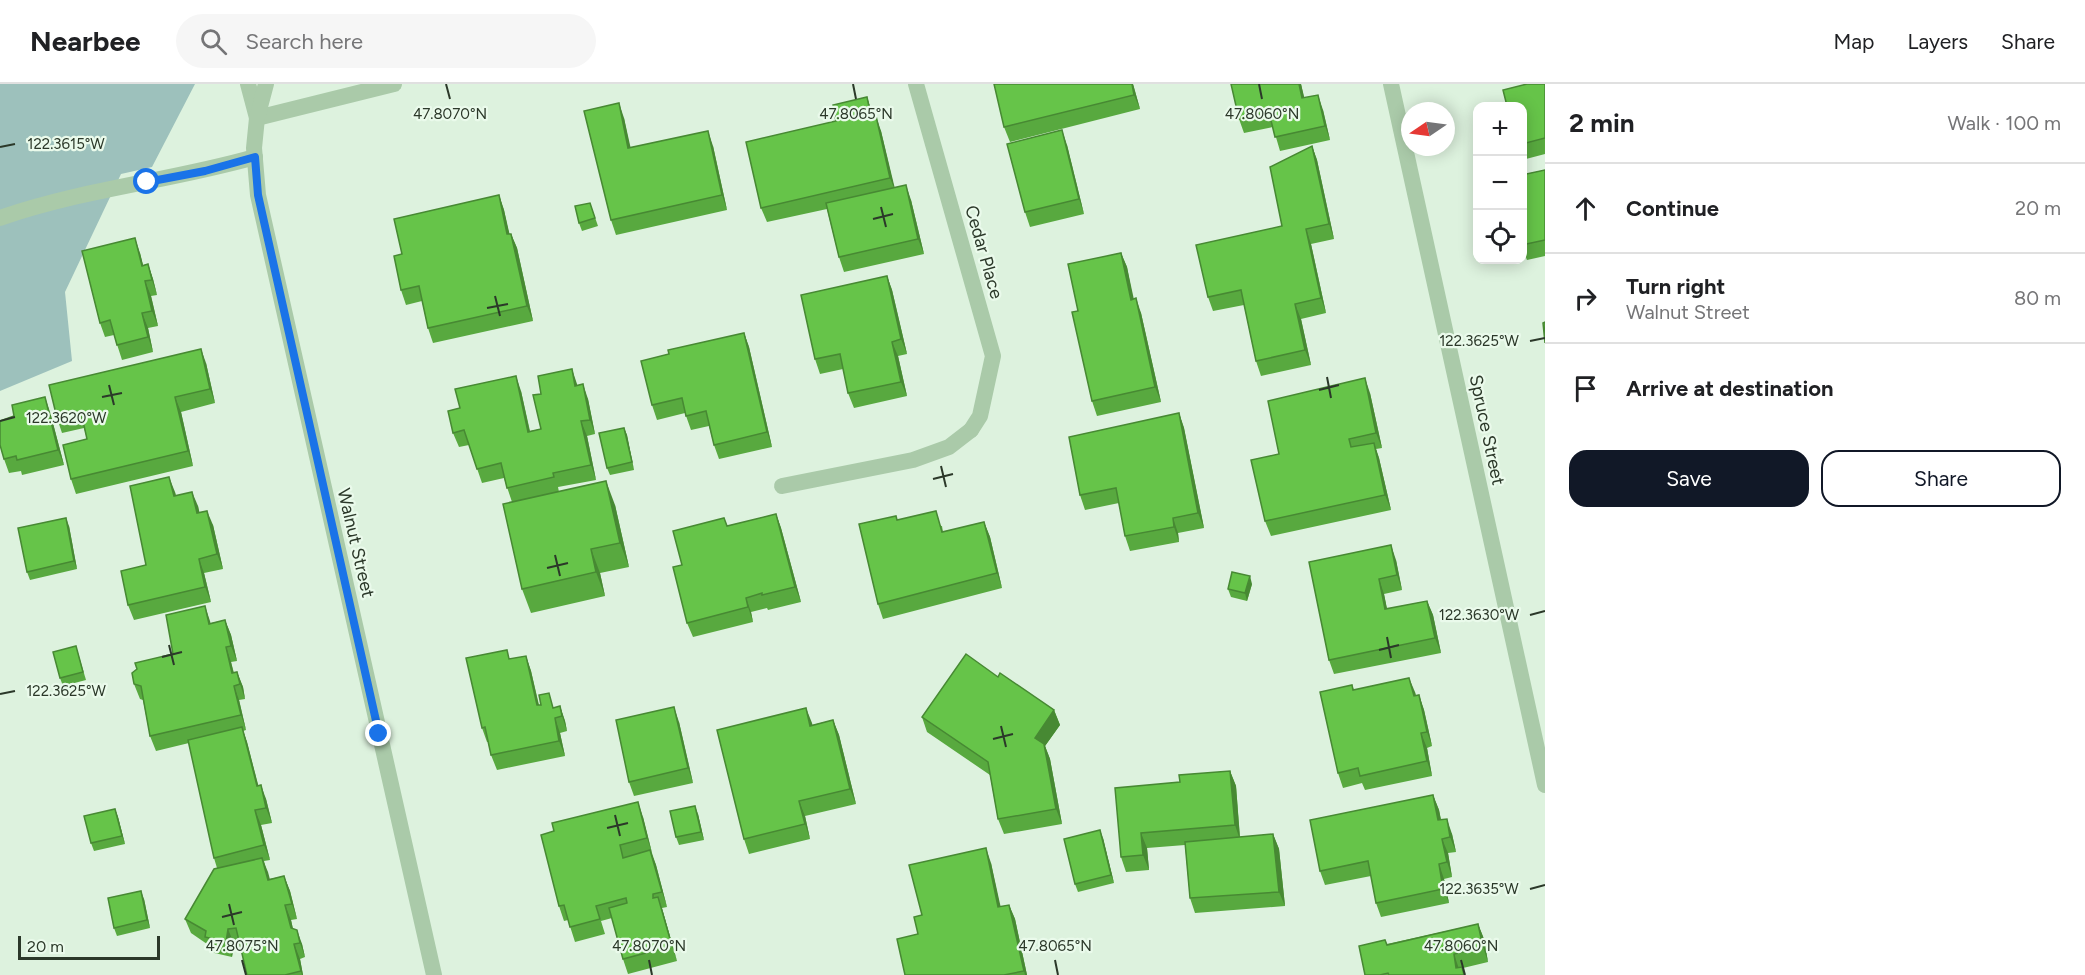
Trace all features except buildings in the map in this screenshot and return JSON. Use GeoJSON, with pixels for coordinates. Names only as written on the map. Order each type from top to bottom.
{"type":"FeatureCollection","features":[{"type":"Feature","properties":{"kind":"street"},"geometry":{"type":"LineString","coordinates":[[248,84],[258,118]]}},
{"type":"Feature","properties":{"kind":"street"},"geometry":{"type":"LineString","coordinates":[[258,118],[266,84]]}},
{"type":"Feature","properties":{"kind":"street"},"geometry":{"type":"LineString","coordinates":[[258,118],[394,84]]}},
{"type":"Feature","properties":{"kind":"street","name":"Cedar Place"},"geometry":{"type":"LineString","coordinates":[[782,486],[913,460],[949,447],[971,430],[980,416],[993,356],[916,84]]}},
{"type":"Feature","properties":{"kind":"street","name":"Spruce Street"},"geometry":{"type":"LineString","coordinates":[[1391,84],[1545,785]]}},
{"type":"Feature","properties":{"kind":"street","name":"Walnut Street"},"geometry":{"type":"LineString","coordinates":[[258,118],[255,157],[258,195],[434,975]]}},
{"type":"Feature","properties":{"kind":"street"},"geometry":{"type":"LineString","coordinates":[[0,218],[41,203],[205,171],[255,157]]}},
{"type":"Feature","properties":{"kind":"shaded area"},"geometry":{"type":"Polygon","coordinates":[[[0,84],[195,84],[152,167],[121,174],[65,292],[72,361],[0,391],[0,84]]]}},
{"type":"Feature","properties":{"kind":"route"},"geometry":{"type":"LineString","coordinates":[[147,182],[205,171],[255,157],[258,195],[379,734]]}}]}
